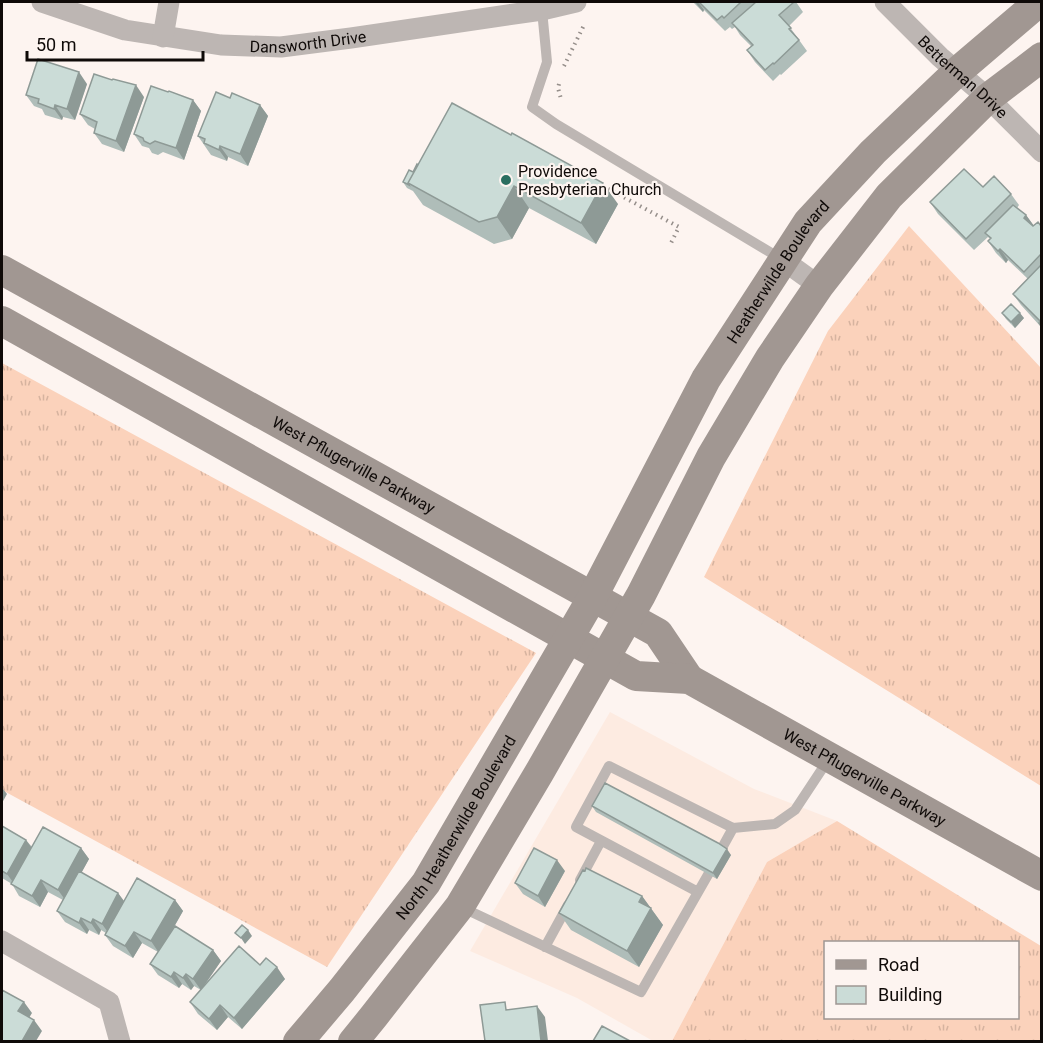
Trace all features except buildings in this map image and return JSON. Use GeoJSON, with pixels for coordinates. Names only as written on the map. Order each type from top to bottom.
{"type":"FeatureCollection","features":[{"type":"Feature","properties":{"kind":"main road","name":"Heatherwilde Boulevard"},"geometry":{"type":"LineString","coordinates":[[592,598],[706,379],[808,222],[873,152],[958,72],[1039,2]]}},
{"type":"Feature","properties":{"kind":"main road"},"geometry":{"type":"LineString","coordinates":[[352,1041],[382,1007],[460,906],[539,773],[646,584],[711,458],[770,358],[819,286],[889,196],[987,98],[1041,57]]}},
{"type":"Feature","properties":{"kind":"main road","name":"West Pflugerville Parkway"},"geometry":{"type":"LineString","coordinates":[[2,270],[658,633],[688,679]]}},
{"type":"Feature","properties":{"kind":"main road","name":"West Pflugerville Parkway"},"geometry":{"type":"LineString","coordinates":[[2,321],[636,676],[688,679],[1041,876]]}},
{"type":"Feature","properties":{"kind":"main road","name":"North Heatherwilde Boulevard"},"geometry":{"type":"LineString","coordinates":[[298,1041],[342,990],[426,884],[592,598]]}},
{"type":"Feature","properties":{"kind":"main road"},"geometry":{"type":"LineString","coordinates":[[448,847],[446,882],[448,897],[460,906]]}},
{"type":"Feature","properties":{"kind":"street","name":"Dansworth Drive"},"geometry":{"type":"LineString","coordinates":[[42,2],[124,30],[221,45],[281,47],[542,10],[576,2]]}},
{"type":"Feature","properties":{"kind":"street"},"geometry":{"type":"LineString","coordinates":[[163,36],[169,2]]}},
{"type":"Feature","properties":{"kind":"street","name":"Betterman Drive"},"geometry":{"type":"LineString","coordinates":[[885,2],[1041,152]]}},
{"type":"Feature","properties":{"kind":"street"},"geometry":{"type":"LineString","coordinates":[[783,260],[819,286]]}},
{"type":"Feature","properties":{"kind":"street"},"geometry":{"type":"LineString","coordinates":[[2,941],[109,1002],[120,1041]]}},
{"type":"Feature","properties":{"kind":"lane"},"geometry":{"type":"LineString","coordinates":[[542,10],[547,62],[532,107],[556,124],[783,260]]}},
{"type":"Feature","properties":{"kind":"lane"},"geometry":{"type":"LineString","coordinates":[[698,892],[576,828],[609,766],[733,828],[775,824],[795,810],[830,758]]}},
{"type":"Feature","properties":{"kind":"lane"},"geometry":{"type":"LineString","coordinates":[[722,849],[733,828]]}},
{"type":"Feature","properties":{"kind":"lane"},"geometry":{"type":"LineString","coordinates":[[545,947],[601,841]]}},
{"type":"Feature","properties":{"kind":"lane"},"geometry":{"type":"LineString","coordinates":[[460,906],[641,992],[709,873]]}},
{"type":"Feature","properties":{"kind":"path"},"geometry":{"type":"LineString","coordinates":[[560,75],[585,23]]}},
{"type":"Feature","properties":{"kind":"path"},"geometry":{"type":"LineString","coordinates":[[559,81],[561,99]]}},
{"type":"Feature","properties":{"kind":"path"},"geometry":{"type":"LineString","coordinates":[[595,182],[679,227],[671,243]]}},
{"type":"Feature","properties":{"kind":"shaded area"},"geometry":{"type":"Polygon","coordinates":[[[610,712],[754,789],[837,821],[767,862],[672,1041],[653,1041],[577,998],[470,951],[610,712]]]}},
{"type":"Feature","properties":{"kind":"green space"},"geometry":{"type":"Polygon","coordinates":[[[909,226],[1041,368],[1041,786],[704,577],[828,331],[909,226]]]}},
{"type":"Feature","properties":{"kind":"green space"},"geometry":{"type":"Polygon","coordinates":[[[2,363],[536,653],[327,967],[2,790],[2,363]]]}},
{"type":"Feature","properties":{"kind":"green space"},"geometry":{"type":"Polygon","coordinates":[[[837,821],[1041,946],[1041,1041],[672,1041],[767,862],[837,821]]]}},
{"type":"Feature","properties":{"kind":"place","name":"Providence Presbyterian Church"},"geometry":{"type":"Point","coordinates":[506,180]}}]}
